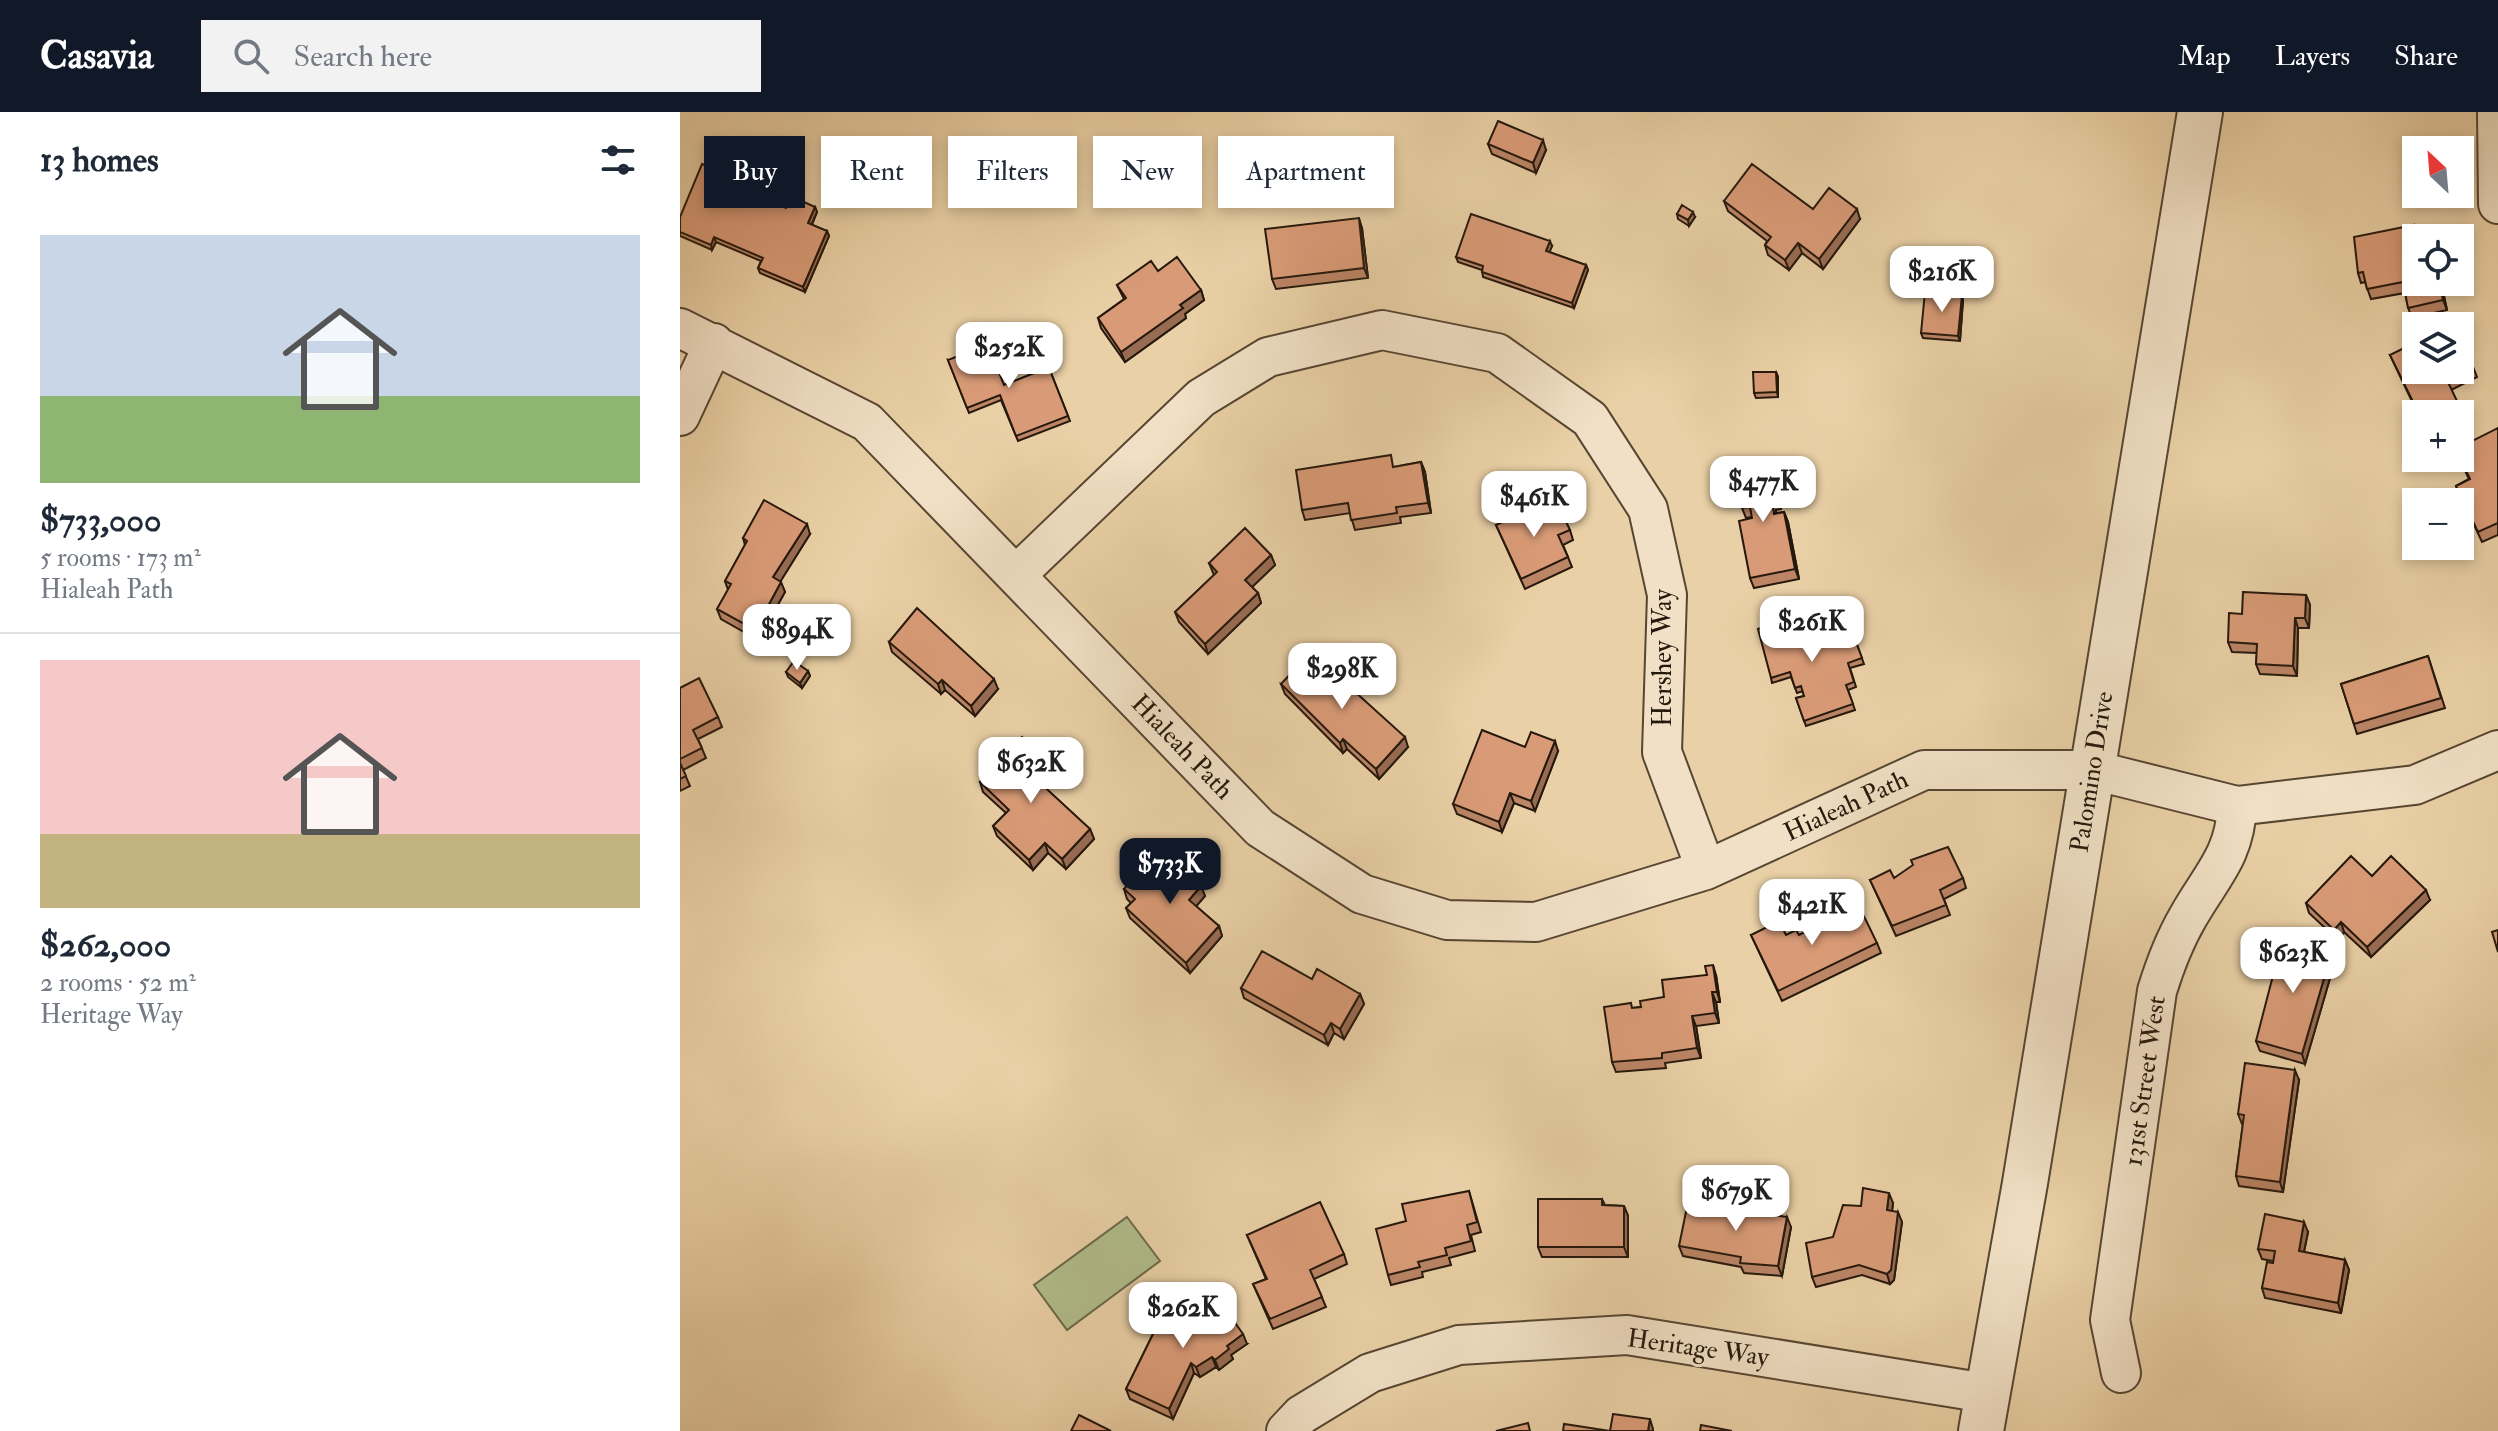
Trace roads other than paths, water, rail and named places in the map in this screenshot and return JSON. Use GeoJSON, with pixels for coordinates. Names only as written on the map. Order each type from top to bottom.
{"type":"FeatureCollection","features":[{"type":"Feature","properties":{"kind":"street","name":"Palomino Drive"},"geometry":{"type":"LineString","coordinates":[[1984,1412],[2028,1168],[2200,112]]}},
{"type":"Feature","properties":{"kind":"street"},"geometry":{"type":"LineString","coordinates":[[2497,112],[2498,204]]}},
{"type":"Feature","properties":{"kind":"street","name":"Hershey Way"},"geometry":{"type":"LineString","coordinates":[[1017,574],[1201,398],[1268,357],[1382,330],[1497,353],[1590,419],[1648,509],[1667,595],[1662,752],[1706,870]]}},
{"type":"Feature","properties":{"kind":"street"},"geometry":{"type":"LineString","coordinates":[[680,416],[697,335]]}},
{"type":"Feature","properties":{"kind":"street","name":"Hialeah Path"},"geometry":{"type":"LineString","coordinates":[[697,335],[867,422],[1260,828],[1362,894],[1447,920],[1536,922],[1706,870],[1924,770],[2093,770]]}},
{"type":"Feature","properties":{"kind":"street"},"geometry":{"type":"LineString","coordinates":[[2093,770],[2237,806],[2415,785],[2498,750]]}},
{"type":"Feature","properties":{"kind":"street","name":"131st Street West"},"geometry":{"type":"LineString","coordinates":[[2121,1373],[2110,1320],[2157,991],[2170,949],[2221,869],[2236,829],[2237,806]]}},
{"type":"Feature","properties":{"kind":"street","name":"Heritage Way"},"geometry":{"type":"LineString","coordinates":[[1286,1431],[1301,1415],[1370,1373],[1459,1345],[1627,1335],[1984,1412]]}}]}
